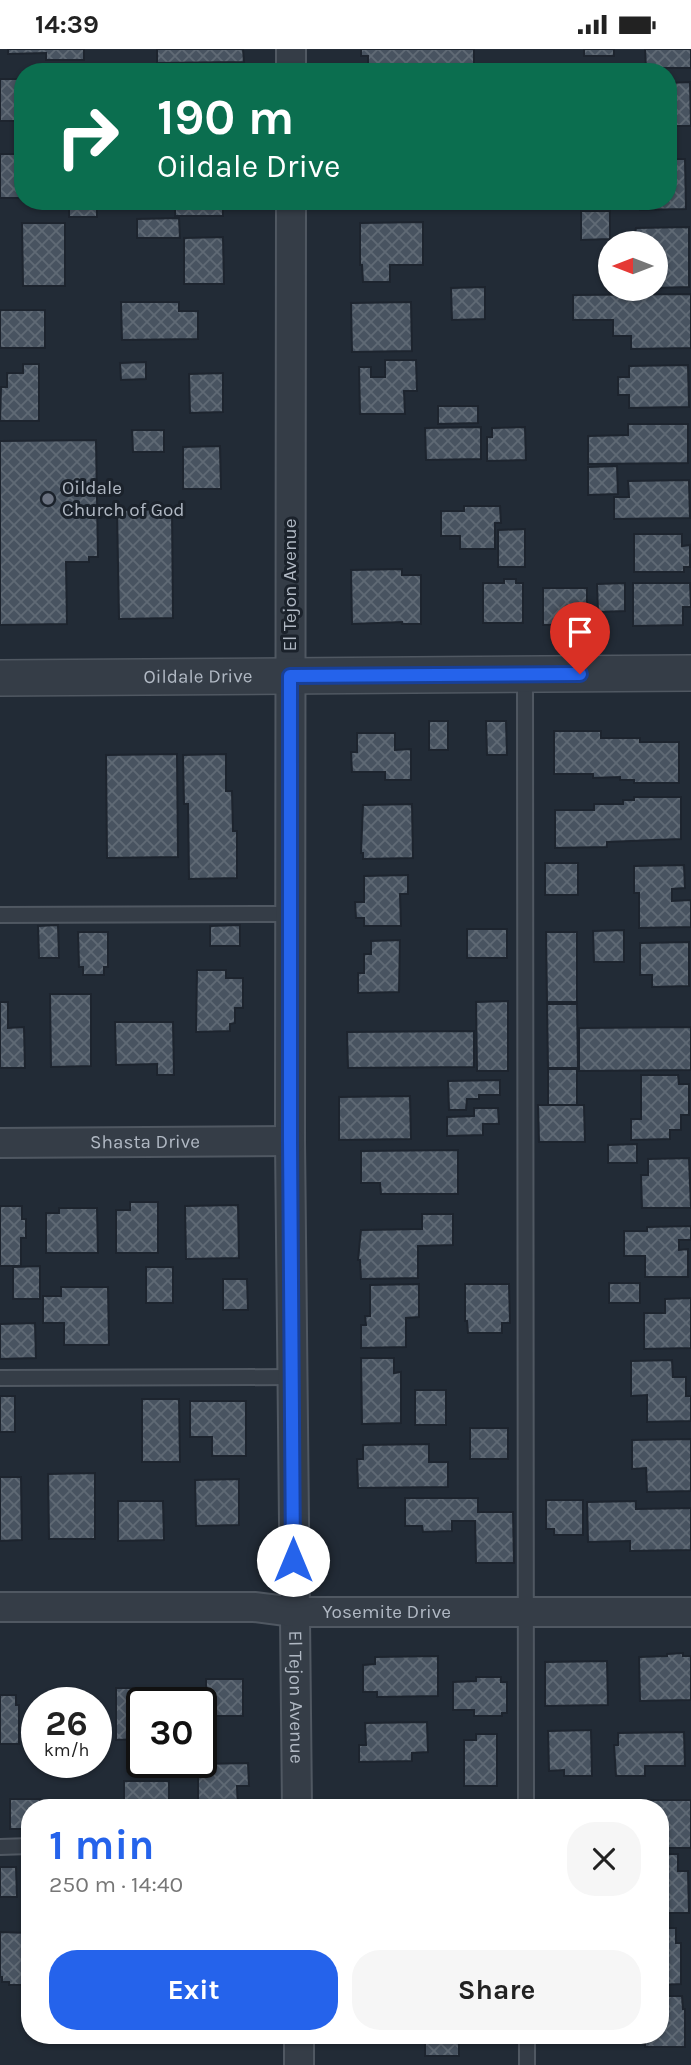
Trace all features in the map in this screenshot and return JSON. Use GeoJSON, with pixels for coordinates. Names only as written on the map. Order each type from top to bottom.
{"type":"FeatureCollection","features":[{"type":"Feature","properties":{"kind":"street","name":"El Tejon Avenue"},"geometry":{"type":"LineString","coordinates":[[291,210],[290,1141],[297,1799]]}},
{"type":"Feature","properties":{"kind":"street","name":"Oildale Drive"},"geometry":{"type":"LineString","coordinates":[[0,678],[691,673]]}},
{"type":"Feature","properties":{"kind":"street","name":"Shasta Drive"},"geometry":{"type":"LineString","coordinates":[[0,1143],[290,1141]]}},
{"type":"Feature","properties":{"kind":"street","name":"Yosemite Drive"},"geometry":{"type":"LineString","coordinates":[[0,1607],[254,1607],[294,1612],[691,1612]]}},
{"type":"Feature","properties":{"kind":"street"},"geometry":{"type":"LineString","coordinates":[[299,2044],[299,2065]]}},
{"type":"Feature","properties":{"kind":"lane"},"geometry":{"type":"LineString","coordinates":[[525,674],[526,1799]]}},
{"type":"Feature","properties":{"kind":"lane"},"geometry":{"type":"LineString","coordinates":[[0,915],[290,914]]}},
{"type":"Feature","properties":{"kind":"lane"},"geometry":{"type":"LineString","coordinates":[[0,1378],[292,1377]]}},
{"type":"Feature","properties":{"kind":"lane"},"geometry":{"type":"LineString","coordinates":[[0,1847],[21,1846]]}},
{"type":"Feature","properties":{"kind":"lane"},"geometry":{"type":"LineString","coordinates":[[527,2044],[527,2065]]}},
{"type":"Feature","properties":{"kind":"building"},"geometry":{"type":"Polygon","coordinates":[[[8,49],[84,49],[84,60],[46,60],[46,53],[8,54],[8,49]]]}},
{"type":"Feature","properties":{"kind":"building"},"geometry":{"type":"Polygon","coordinates":[[[157,49],[243,49],[244,62],[157,63],[157,49]]]}},
{"type":"Feature","properties":{"kind":"building"},"geometry":{"type":"Polygon","coordinates":[[[361,49],[474,49],[474,63],[368,63],[368,56],[361,56],[361,49]]]}},
{"type":"Feature","properties":{"kind":"building"},"geometry":{"type":"Polygon","coordinates":[[[584,49],[614,49],[614,56],[584,56],[584,49]]]}},
{"type":"Feature","properties":{"kind":"building"},"geometry":{"type":"Polygon","coordinates":[[[645,49],[691,49],[691,68],[677,68],[677,63],[646,63],[645,49]]]}},
{"type":"Feature","properties":{"kind":"building"},"geometry":{"type":"Polygon","coordinates":[[[0,79],[14,79],[14,121],[0,121],[0,79]]]}},
{"type":"Feature","properties":{"kind":"building"},"geometry":{"type":"Polygon","coordinates":[[[690,82],[691,126],[677,126],[677,83],[690,82]]]}},
{"type":"Feature","properties":{"kind":"building"},"geometry":{"type":"Polygon","coordinates":[[[0,154],[14,154],[14,198],[0,198],[0,154]]]}},
{"type":"Feature","properties":{"kind":"building"},"geometry":{"type":"Polygon","coordinates":[[[677,159],[685,159],[686,209],[677,209],[677,159]]]}},
{"type":"Feature","properties":{"kind":"building"},"geometry":{"type":"Polygon","coordinates":[[[69,210],[97,210],[97,217],[69,217],[69,210]]]}},
{"type":"Feature","properties":{"kind":"building"},"geometry":{"type":"Polygon","coordinates":[[[175,210],[223,210],[223,216],[175,216],[175,210]]]}},
{"type":"Feature","properties":{"kind":"building"},"geometry":{"type":"Polygon","coordinates":[[[581,211],[610,211],[610,231],[598,231],[598,239],[581,240],[581,211]]]}},
{"type":"Feature","properties":{"kind":"building"},"geometry":{"type":"Polygon","coordinates":[[[179,218],[180,238],[137,238],[137,219],[179,218]]]}},
{"type":"Feature","properties":{"kind":"building"},"geometry":{"type":"Polygon","coordinates":[[[423,222],[423,265],[390,265],[390,282],[363,282],[360,265],[360,223],[423,222]]]}},
{"type":"Feature","properties":{"kind":"building"},"geometry":{"type":"Polygon","coordinates":[[[22,223],[65,223],[65,286],[23,286],[22,223]]]}},
{"type":"Feature","properties":{"kind":"building"},"geometry":{"type":"Polygon","coordinates":[[[689,227],[689,287],[668,288],[668,231],[635,231],[636,228],[689,227]]]}},
{"type":"Feature","properties":{"kind":"building"},"geometry":{"type":"Polygon","coordinates":[[[223,237],[224,284],[184,284],[184,238],[223,237]]]}},
{"type":"Feature","properties":{"kind":"building"},"geometry":{"type":"Polygon","coordinates":[[[485,287],[485,319],[452,320],[451,288],[485,287]]]}},
{"type":"Feature","properties":{"kind":"building"},"geometry":{"type":"Polygon","coordinates":[[[668,294],[691,294],[691,348],[631,349],[631,336],[613,336],[613,320],[573,320],[573,295],[598,295],[598,301],[668,301],[668,294]]]}},
{"type":"Feature","properties":{"kind":"building"},"geometry":{"type":"Polygon","coordinates":[[[121,302],[179,302],[179,311],[198,311],[198,339],[122,340],[121,302]]]}},
{"type":"Feature","properties":{"kind":"building"},"geometry":{"type":"Polygon","coordinates":[[[411,302],[412,351],[352,352],[351,303],[411,302]]]}},
{"type":"Feature","properties":{"kind":"building"},"geometry":{"type":"Polygon","coordinates":[[[0,310],[45,310],[45,348],[0,348],[0,310]]]}},
{"type":"Feature","properties":{"kind":"building"},"geometry":{"type":"Polygon","coordinates":[[[385,360],[416,360],[417,391],[404,391],[405,414],[360,414],[359,367],[371,367],[371,377],[385,377],[385,360]]]}},
{"type":"Feature","properties":{"kind":"building"},"geometry":{"type":"Polygon","coordinates":[[[146,362],[146,379],[121,380],[120,363],[146,362]]]}},
{"type":"Feature","properties":{"kind":"building"},"geometry":{"type":"Polygon","coordinates":[[[23,364],[39,364],[39,421],[0,421],[1,387],[7,387],[7,373],[23,373],[23,364]]]}},
{"type":"Feature","properties":{"kind":"building"},"geometry":{"type":"Polygon","coordinates":[[[688,365],[689,407],[629,408],[629,395],[618,395],[618,377],[629,377],[629,366],[688,365]]]}},
{"type":"Feature","properties":{"kind":"building"},"geometry":{"type":"Polygon","coordinates":[[[223,373],[223,412],[190,413],[189,374],[223,373]]]}},
{"type":"Feature","properties":{"kind":"building"},"geometry":{"type":"Polygon","coordinates":[[[438,406],[478,406],[478,423],[438,424],[438,406]]]}},
{"type":"Feature","properties":{"kind":"building"},"geometry":{"type":"Polygon","coordinates":[[[628,424],[688,424],[688,463],[588,464],[588,436],[628,435],[628,424]]]}},
{"type":"Feature","properties":{"kind":"building"},"geometry":{"type":"Polygon","coordinates":[[[481,427],[481,459],[426,460],[425,428],[481,427]]]}},
{"type":"Feature","properties":{"kind":"building"},"geometry":{"type":"Polygon","coordinates":[[[525,427],[526,460],[487,461],[487,437],[492,437],[492,428],[525,427]]]}},
{"type":"Feature","properties":{"kind":"building"},"geometry":{"type":"Polygon","coordinates":[[[132,430],[164,430],[164,452],[133,452],[132,430]]]}},
{"type":"Feature","properties":{"kind":"building","name":"Oildale Church of God"},"geometry":{"type":"Polygon","coordinates":[[[96,440],[98,557],[89,557],[89,562],[66,562],[67,624],[0,625],[0,441],[96,440]]]}},
{"type":"Feature","properties":{"kind":"building"},"geometry":{"type":"Polygon","coordinates":[[[220,446],[221,489],[183,489],[183,447],[220,446]]]}},
{"type":"Feature","properties":{"kind":"building"},"geometry":{"type":"Polygon","coordinates":[[[617,466],[618,494],[588,495],[588,467],[617,466]]]}},
{"type":"Feature","properties":{"kind":"building"},"geometry":{"type":"Polygon","coordinates":[[[689,480],[690,518],[614,519],[614,497],[629,497],[628,481],[689,480]]]}},
{"type":"Feature","properties":{"kind":"building"},"geometry":{"type":"Polygon","coordinates":[[[464,506],[500,506],[501,523],[495,523],[495,549],[460,549],[460,536],[441,536],[441,511],[464,511],[464,506]]]}},
{"type":"Feature","properties":{"kind":"building"},"geometry":{"type":"Polygon","coordinates":[[[172,509],[173,618],[119,619],[117,510],[172,509]]]}},
{"type":"Feature","properties":{"kind":"building"},"geometry":{"type":"Polygon","coordinates":[[[525,529],[525,567],[498,567],[498,530],[525,529]]]}},
{"type":"Feature","properties":{"kind":"building"},"geometry":{"type":"Polygon","coordinates":[[[634,534],[682,534],[682,546],[690,545],[690,567],[684,567],[684,572],[634,572],[634,534]]]}},
{"type":"Feature","properties":{"kind":"building"},"geometry":{"type":"Polygon","coordinates":[[[402,569],[402,575],[421,575],[421,624],[352,624],[351,570],[402,569]]]}},
{"type":"Feature","properties":{"kind":"building"},"geometry":{"type":"Polygon","coordinates":[[[504,579],[516,579],[516,583],[523,583],[523,623],[483,623],[483,583],[504,583],[504,579]]]}},
{"type":"Feature","properties":{"kind":"building"},"geometry":{"type":"Polygon","coordinates":[[[625,583],[625,611],[598,612],[597,584],[625,583]]]}},
{"type":"Feature","properties":{"kind":"building"},"geometry":{"type":"Polygon","coordinates":[[[633,583],[690,583],[691,607],[683,607],[683,625],[633,626],[633,583]]]}},
{"type":"Feature","properties":{"kind":"building"},"geometry":{"type":"Polygon","coordinates":[[[543,588],[587,588],[587,624],[543,625],[543,588]]]}},
{"type":"Feature","properties":{"kind":"building"},"geometry":{"type":"Polygon","coordinates":[[[429,721],[448,721],[448,750],[429,750],[429,721]]]}},
{"type":"Feature","properties":{"kind":"building"},"geometry":{"type":"Polygon","coordinates":[[[486,721],[506,721],[507,755],[487,755],[486,721]]]}},
{"type":"Feature","properties":{"kind":"building"},"geometry":{"type":"Polygon","coordinates":[[[554,731],[601,731],[601,738],[679,742],[679,783],[634,783],[634,780],[620,780],[620,777],[593,778],[593,774],[554,774],[554,731]]]}},
{"type":"Feature","properties":{"kind":"building"},"geometry":{"type":"Polygon","coordinates":[[[357,733],[395,733],[395,750],[411,749],[411,780],[385,780],[385,772],[352,772],[351,752],[357,752],[357,733]]]}},
{"type":"Feature","properties":{"kind":"building"},"geometry":{"type":"Polygon","coordinates":[[[177,754],[178,857],[107,858],[106,755],[177,754]]]}},
{"type":"Feature","properties":{"kind":"building"},"geometry":{"type":"Polygon","coordinates":[[[226,754],[226,791],[232,791],[233,831],[237,831],[237,878],[189,879],[188,804],[184,804],[183,755],[226,754]]]}},
{"type":"Feature","properties":{"kind":"building"},"geometry":{"type":"Polygon","coordinates":[[[634,797],[681,797],[681,839],[607,842],[607,847],[555,848],[555,810],[594,810],[594,804],[623,804],[623,800],[634,800],[634,797]]]}},
{"type":"Feature","properties":{"kind":"building"},"geometry":{"type":"Polygon","coordinates":[[[412,804],[413,858],[363,859],[363,805],[412,804]]]}},
{"type":"Feature","properties":{"kind":"building"},"geometry":{"type":"Polygon","coordinates":[[[545,863],[578,863],[578,895],[545,895],[545,863]]]}},
{"type":"Feature","properties":{"kind":"building"},"geometry":{"type":"Polygon","coordinates":[[[684,865],[685,888],[672,889],[672,901],[691,900],[691,927],[639,928],[639,893],[634,893],[634,866],[684,865]]]}},
{"type":"Feature","properties":{"kind":"building"},"geometry":{"type":"Polygon","coordinates":[[[408,875],[408,894],[400,894],[401,926],[364,926],[364,918],[356,918],[355,902],[364,902],[364,876],[408,875]]]}},
{"type":"Feature","properties":{"kind":"building"},"geometry":{"type":"Polygon","coordinates":[[[58,925],[59,958],[39,958],[38,926],[58,925]]]}},
{"type":"Feature","properties":{"kind":"building"},"geometry":{"type":"Polygon","coordinates":[[[240,925],[240,946],[210,946],[210,926],[240,925]]]}},
{"type":"Feature","properties":{"kind":"building"},"geometry":{"type":"Polygon","coordinates":[[[467,929],[507,929],[507,958],[467,958],[467,929]]]}},
{"type":"Feature","properties":{"kind":"building"},"geometry":{"type":"Polygon","coordinates":[[[624,930],[624,962],[594,962],[593,931],[624,930]]]}},
{"type":"Feature","properties":{"kind":"building"},"geometry":{"type":"Polygon","coordinates":[[[78,932],[108,932],[108,967],[104,967],[104,975],[83,975],[83,967],[79,967],[78,932]]]}},
{"type":"Feature","properties":{"kind":"building"},"geometry":{"type":"Polygon","coordinates":[[[546,932],[577,932],[577,1002],[547,1002],[546,932]]]}},
{"type":"Feature","properties":{"kind":"building"},"geometry":{"type":"Polygon","coordinates":[[[400,940],[399,992],[358,993],[358,973],[364,973],[364,954],[371,954],[371,941],[400,940]]]}},
{"type":"Feature","properties":{"kind":"building"},"geometry":{"type":"Polygon","coordinates":[[[689,942],[689,986],[652,987],[652,975],[640,975],[640,943],[689,942]]]}},
{"type":"Feature","properties":{"kind":"building"},"geometry":{"type":"Polygon","coordinates":[[[197,970],[226,970],[226,978],[243,978],[243,1008],[235,1008],[235,1023],[230,1024],[230,1031],[196,1032],[197,970]]]}},
{"type":"Feature","properties":{"kind":"building"},"geometry":{"type":"Polygon","coordinates":[[[50,994],[91,994],[91,1066],[51,1067],[50,994]]]}},
{"type":"Feature","properties":{"kind":"building"},"geometry":{"type":"Polygon","coordinates":[[[508,1001],[508,1071],[477,1071],[476,1002],[508,1001]]]}},
{"type":"Feature","properties":{"kind":"building"},"geometry":{"type":"Polygon","coordinates":[[[0,1002],[8,1002],[8,1028],[24,1027],[25,1068],[0,1068],[0,1002]]]}},
{"type":"Feature","properties":{"kind":"building"},"geometry":{"type":"Polygon","coordinates":[[[547,1004],[577,1004],[578,1068],[548,1068],[547,1004]]]}},
{"type":"Feature","properties":{"kind":"building"},"geometry":{"type":"Polygon","coordinates":[[[115,1022],[173,1022],[174,1075],[157,1075],[157,1064],[116,1065],[115,1022]]]}},
{"type":"Feature","properties":{"kind":"building"},"geometry":{"type":"Polygon","coordinates":[[[691,1027],[691,1070],[579,1071],[579,1028],[691,1027]]]}},
{"type":"Feature","properties":{"kind":"building"},"geometry":{"type":"Polygon","coordinates":[[[474,1031],[474,1067],[348,1068],[347,1032],[474,1031]]]}},
{"type":"Feature","properties":{"kind":"building"},"geometry":{"type":"Polygon","coordinates":[[[548,1069],[577,1069],[577,1105],[548,1105],[548,1069]]]}},
{"type":"Feature","properties":{"kind":"building"},"geometry":{"type":"Polygon","coordinates":[[[641,1075],[678,1075],[679,1084],[689,1084],[689,1115],[681,1115],[681,1130],[670,1130],[670,1139],[631,1140],[631,1119],[641,1119],[641,1075]]]}},
{"type":"Feature","properties":{"kind":"building"},"geometry":{"type":"Polygon","coordinates":[[[500,1080],[500,1095],[479,1095],[479,1099],[467,1099],[466,1110],[449,1110],[448,1081],[500,1080]]]}},
{"type":"Feature","properties":{"kind":"building"},"geometry":{"type":"Polygon","coordinates":[[[410,1096],[411,1139],[339,1140],[339,1097],[410,1096]]]}},
{"type":"Feature","properties":{"kind":"building"},"geometry":{"type":"Polygon","coordinates":[[[538,1105],[584,1105],[585,1142],[539,1142],[538,1105]]]}},
{"type":"Feature","properties":{"kind":"building"},"geometry":{"type":"Polygon","coordinates":[[[474,1108],[498,1108],[499,1124],[483,1124],[483,1135],[447,1136],[447,1117],[474,1116],[474,1108]]]}},
{"type":"Feature","properties":{"kind":"building"},"geometry":{"type":"Polygon","coordinates":[[[637,1144],[637,1163],[608,1163],[608,1145],[637,1144]]]}},
{"type":"Feature","properties":{"kind":"building"},"geometry":{"type":"Polygon","coordinates":[[[458,1150],[458,1194],[381,1194],[380,1183],[361,1183],[361,1151],[458,1150]]]}},
{"type":"Feature","properties":{"kind":"building"},"geometry":{"type":"Polygon","coordinates":[[[689,1158],[691,1208],[642,1208],[641,1175],[648,1175],[648,1159],[689,1158]]]}},
{"type":"Feature","properties":{"kind":"building"},"geometry":{"type":"Polygon","coordinates":[[[130,1202],[158,1202],[158,1253],[116,1253],[116,1210],[130,1210],[130,1202]]]}},
{"type":"Feature","properties":{"kind":"building"},"geometry":{"type":"Polygon","coordinates":[[[238,1205],[239,1258],[186,1259],[185,1206],[238,1205]]]}},
{"type":"Feature","properties":{"kind":"building"},"geometry":{"type":"Polygon","coordinates":[[[0,1206],[22,1206],[22,1219],[26,1219],[26,1238],[21,1238],[21,1266],[0,1266],[0,1206]]]}},
{"type":"Feature","properties":{"kind":"building"},"geometry":{"type":"Polygon","coordinates":[[[59,1208],[97,1208],[98,1253],[46,1253],[46,1213],[59,1213],[59,1208]]]}},
{"type":"Feature","properties":{"kind":"building"},"geometry":{"type":"Polygon","coordinates":[[[422,1214],[453,1214],[453,1245],[418,1246],[418,1278],[361,1279],[358,1260],[361,1230],[422,1229],[422,1214]]]}},
{"type":"Feature","properties":{"kind":"building"},"geometry":{"type":"Polygon","coordinates":[[[691,1226],[691,1240],[679,1240],[679,1250],[688,1249],[688,1277],[645,1277],[645,1256],[624,1256],[624,1231],[647,1231],[647,1227],[691,1226]]]}},
{"type":"Feature","properties":{"kind":"building"},"geometry":{"type":"Polygon","coordinates":[[[40,1266],[40,1299],[13,1299],[13,1267],[40,1266]]]}},
{"type":"Feature","properties":{"kind":"building"},"geometry":{"type":"Polygon","coordinates":[[[146,1267],[173,1267],[173,1303],[146,1303],[146,1267]]]}},
{"type":"Feature","properties":{"kind":"building"},"geometry":{"type":"Polygon","coordinates":[[[223,1279],[247,1279],[248,1310],[223,1310],[223,1279]]]}},
{"type":"Feature","properties":{"kind":"building"},"geometry":{"type":"Polygon","coordinates":[[[609,1283],[640,1283],[640,1303],[609,1303],[609,1283]]]}},
{"type":"Feature","properties":{"kind":"building"},"geometry":{"type":"Polygon","coordinates":[[[419,1284],[419,1317],[406,1318],[406,1347],[361,1348],[361,1325],[366,1325],[365,1316],[370,1316],[370,1285],[419,1284]]]}},
{"type":"Feature","properties":{"kind":"building"},"geometry":{"type":"Polygon","coordinates":[[[465,1284],[509,1284],[510,1323],[502,1323],[502,1333],[468,1333],[465,1321],[465,1284]]]}},
{"type":"Feature","properties":{"kind":"building"},"geometry":{"type":"Polygon","coordinates":[[[61,1287],[108,1287],[109,1345],[64,1345],[64,1323],[43,1323],[43,1296],[61,1296],[61,1287]]]}},
{"type":"Feature","properties":{"kind":"building"},"geometry":{"type":"Polygon","coordinates":[[[691,1298],[691,1348],[644,1349],[644,1313],[665,1313],[665,1299],[691,1298]]]}},
{"type":"Feature","properties":{"kind":"building"},"geometry":{"type":"Polygon","coordinates":[[[35,1323],[36,1358],[0,1359],[0,1324],[35,1323]]]}},
{"type":"Feature","properties":{"kind":"building"},"geometry":{"type":"Polygon","coordinates":[[[361,1358],[394,1358],[394,1373],[401,1372],[401,1423],[362,1424],[361,1358]]]}},
{"type":"Feature","properties":{"kind":"building"},"geometry":{"type":"Polygon","coordinates":[[[672,1360],[673,1377],[686,1377],[686,1396],[691,1396],[691,1421],[647,1422],[647,1395],[631,1396],[631,1361],[672,1360]]]}},
{"type":"Feature","properties":{"kind":"building"},"geometry":{"type":"Polygon","coordinates":[[[415,1390],[446,1390],[446,1425],[415,1425],[415,1390]]]}},
{"type":"Feature","properties":{"kind":"building"},"geometry":{"type":"Polygon","coordinates":[[[0,1396],[15,1396],[15,1432],[0,1432],[0,1396]]]}},
{"type":"Feature","properties":{"kind":"building"},"geometry":{"type":"Polygon","coordinates":[[[142,1399],[179,1399],[180,1462],[142,1462],[142,1399]]]}},
{"type":"Feature","properties":{"kind":"building"},"geometry":{"type":"Polygon","coordinates":[[[190,1401],[246,1401],[246,1456],[212,1456],[212,1437],[190,1437],[190,1401]]]}},
{"type":"Feature","properties":{"kind":"building"},"geometry":{"type":"Polygon","coordinates":[[[470,1428],[508,1428],[508,1459],[470,1459],[470,1428]]]}},
{"type":"Feature","properties":{"kind":"building"},"geometry":{"type":"Polygon","coordinates":[[[691,1439],[691,1491],[647,1492],[646,1468],[632,1469],[632,1440],[691,1439]]]}},
{"type":"Feature","properties":{"kind":"building"},"geometry":{"type":"Polygon","coordinates":[[[429,1444],[429,1462],[448,1462],[448,1487],[358,1488],[357,1459],[363,1459],[363,1445],[429,1444]]]}},
{"type":"Feature","properties":{"kind":"building"},"geometry":{"type":"Polygon","coordinates":[[[95,1473],[95,1539],[49,1539],[48,1474],[95,1473]]]}},
{"type":"Feature","properties":{"kind":"building"},"geometry":{"type":"Polygon","coordinates":[[[0,1477],[21,1477],[22,1540],[0,1541],[0,1477]]]}},
{"type":"Feature","properties":{"kind":"building"},"geometry":{"type":"Polygon","coordinates":[[[239,1479],[239,1525],[196,1526],[195,1480],[239,1479]]]}},
{"type":"Feature","properties":{"kind":"building"},"geometry":{"type":"Polygon","coordinates":[[[405,1498],[478,1498],[478,1512],[513,1512],[514,1563],[476,1563],[475,1521],[452,1521],[452,1531],[423,1532],[422,1526],[405,1526],[405,1498]]]}},
{"type":"Feature","properties":{"kind":"building"},"geometry":{"type":"Polygon","coordinates":[[[546,1500],[583,1500],[583,1535],[554,1535],[554,1529],[546,1529],[546,1500]]]}},
{"type":"Feature","properties":{"kind":"building"},"geometry":{"type":"Polygon","coordinates":[[[118,1501],[163,1501],[164,1540],[118,1541],[118,1501]]]}},
{"type":"Feature","properties":{"kind":"building"},"geometry":{"type":"Polygon","coordinates":[[[636,1501],[636,1509],[691,1508],[691,1550],[630,1551],[630,1541],[588,1542],[587,1502],[636,1501]]]}},
{"type":"Feature","properties":{"kind":"building"},"geometry":{"type":"Polygon","coordinates":[[[683,1653],[683,1656],[691,1656],[691,1700],[640,1701],[639,1657],[683,1653]]]}},
{"type":"Feature","properties":{"kind":"building"},"geometry":{"type":"Polygon","coordinates":[[[438,1656],[438,1696],[377,1697],[377,1692],[363,1692],[363,1665],[375,1664],[375,1657],[438,1656]]]}},
{"type":"Feature","properties":{"kind":"building"},"geometry":{"type":"Polygon","coordinates":[[[607,1661],[608,1705],[545,1706],[545,1662],[607,1661]]]}},
{"type":"Feature","properties":{"kind":"building"},"geometry":{"type":"Polygon","coordinates":[[[476,1677],[501,1677],[501,1682],[507,1682],[507,1713],[502,1713],[502,1716],[474,1716],[474,1710],[453,1710],[453,1682],[476,1681],[476,1677]]]}},
{"type":"Feature","properties":{"kind":"building"},"geometry":{"type":"Polygon","coordinates":[[[206,1679],[243,1679],[243,1716],[217,1716],[217,1687],[206,1687],[206,1679]]]}},
{"type":"Feature","properties":{"kind":"building"},"geometry":{"type":"Polygon","coordinates":[[[116,1688],[126,1688],[126,1740],[116,1740],[116,1688]]]}},
{"type":"Feature","properties":{"kind":"building"},"geometry":{"type":"Polygon","coordinates":[[[0,1695],[16,1695],[16,1705],[19,1705],[19,1744],[0,1744],[0,1695]]]}},
{"type":"Feature","properties":{"kind":"building"},"geometry":{"type":"Polygon","coordinates":[[[427,1722],[428,1752],[412,1753],[412,1761],[359,1762],[359,1745],[366,1745],[365,1723],[427,1722]]]}},
{"type":"Feature","properties":{"kind":"building"},"geometry":{"type":"Polygon","coordinates":[[[591,1730],[592,1776],[564,1776],[564,1770],[549,1771],[548,1731],[591,1730]]]}},
{"type":"Feature","properties":{"kind":"building"},"geometry":{"type":"Polygon","coordinates":[[[684,1732],[685,1766],[645,1766],[645,1776],[616,1776],[614,1745],[618,1745],[618,1733],[684,1732]]]}},
{"type":"Feature","properties":{"kind":"building"},"geometry":{"type":"Polygon","coordinates":[[[476,1734],[497,1734],[497,1786],[464,1786],[464,1740],[476,1740],[476,1734]]]}},
{"type":"Feature","properties":{"kind":"building"},"geometry":{"type":"Polygon","coordinates":[[[248,1763],[249,1786],[237,1786],[238,1799],[198,1799],[198,1778],[217,1778],[217,1764],[248,1763]]]}},
{"type":"Feature","properties":{"kind":"building"},"geometry":{"type":"Polygon","coordinates":[[[124,1781],[169,1781],[169,1799],[124,1799],[124,1781]]]}},
{"type":"Feature","properties":{"kind":"building"},"geometry":{"type":"Polygon","coordinates":[[[10,1799],[21,1799],[21,1829],[10,1829],[10,1799]]]}},
{"type":"Feature","properties":{"kind":"building"},"geometry":{"type":"Polygon","coordinates":[[[669,1800],[691,1800],[691,1848],[669,1848],[669,1800]]]}},
{"type":"Feature","properties":{"kind":"building"},"geometry":{"type":"Polygon","coordinates":[[[669,1854],[678,1854],[678,1871],[688,1871],[689,1913],[669,1913],[669,1854]]]}},
{"type":"Feature","properties":{"kind":"building"},"geometry":{"type":"Polygon","coordinates":[[[0,1867],[16,1867],[17,1897],[0,1897],[0,1867]]]}},
{"type":"Feature","properties":{"kind":"building"},"geometry":{"type":"Polygon","coordinates":[[[669,1928],[676,1928],[676,1943],[681,1943],[681,1984],[669,1985],[669,1928]]]}},
{"type":"Feature","properties":{"kind":"building"},"geometry":{"type":"Polygon","coordinates":[[[0,1932],[21,1933],[21,1985],[9,1985],[9,1982],[2,1982],[0,1932]]]}},
{"type":"Feature","properties":{"kind":"building"},"geometry":{"type":"Polygon","coordinates":[[[669,1996],[682,1996],[685,2009],[685,2047],[645,2047],[645,2044],[669,2044],[669,1996]]]}},
{"type":"Feature","properties":{"kind":"building"},"geometry":{"type":"Polygon","coordinates":[[[425,2044],[459,2044],[459,2056],[425,2056],[425,2044]]]}},
{"type":"Feature","properties":{"kind":"place","name":"Oildale Church of God"},"geometry":{"type":"Point","coordinates":[48,499]}},
{"type":"Feature","properties":{"kind":"route"},"geometry":{"type":"LineString","coordinates":[[293,1560],[290,676],[580,674]]}}]}
